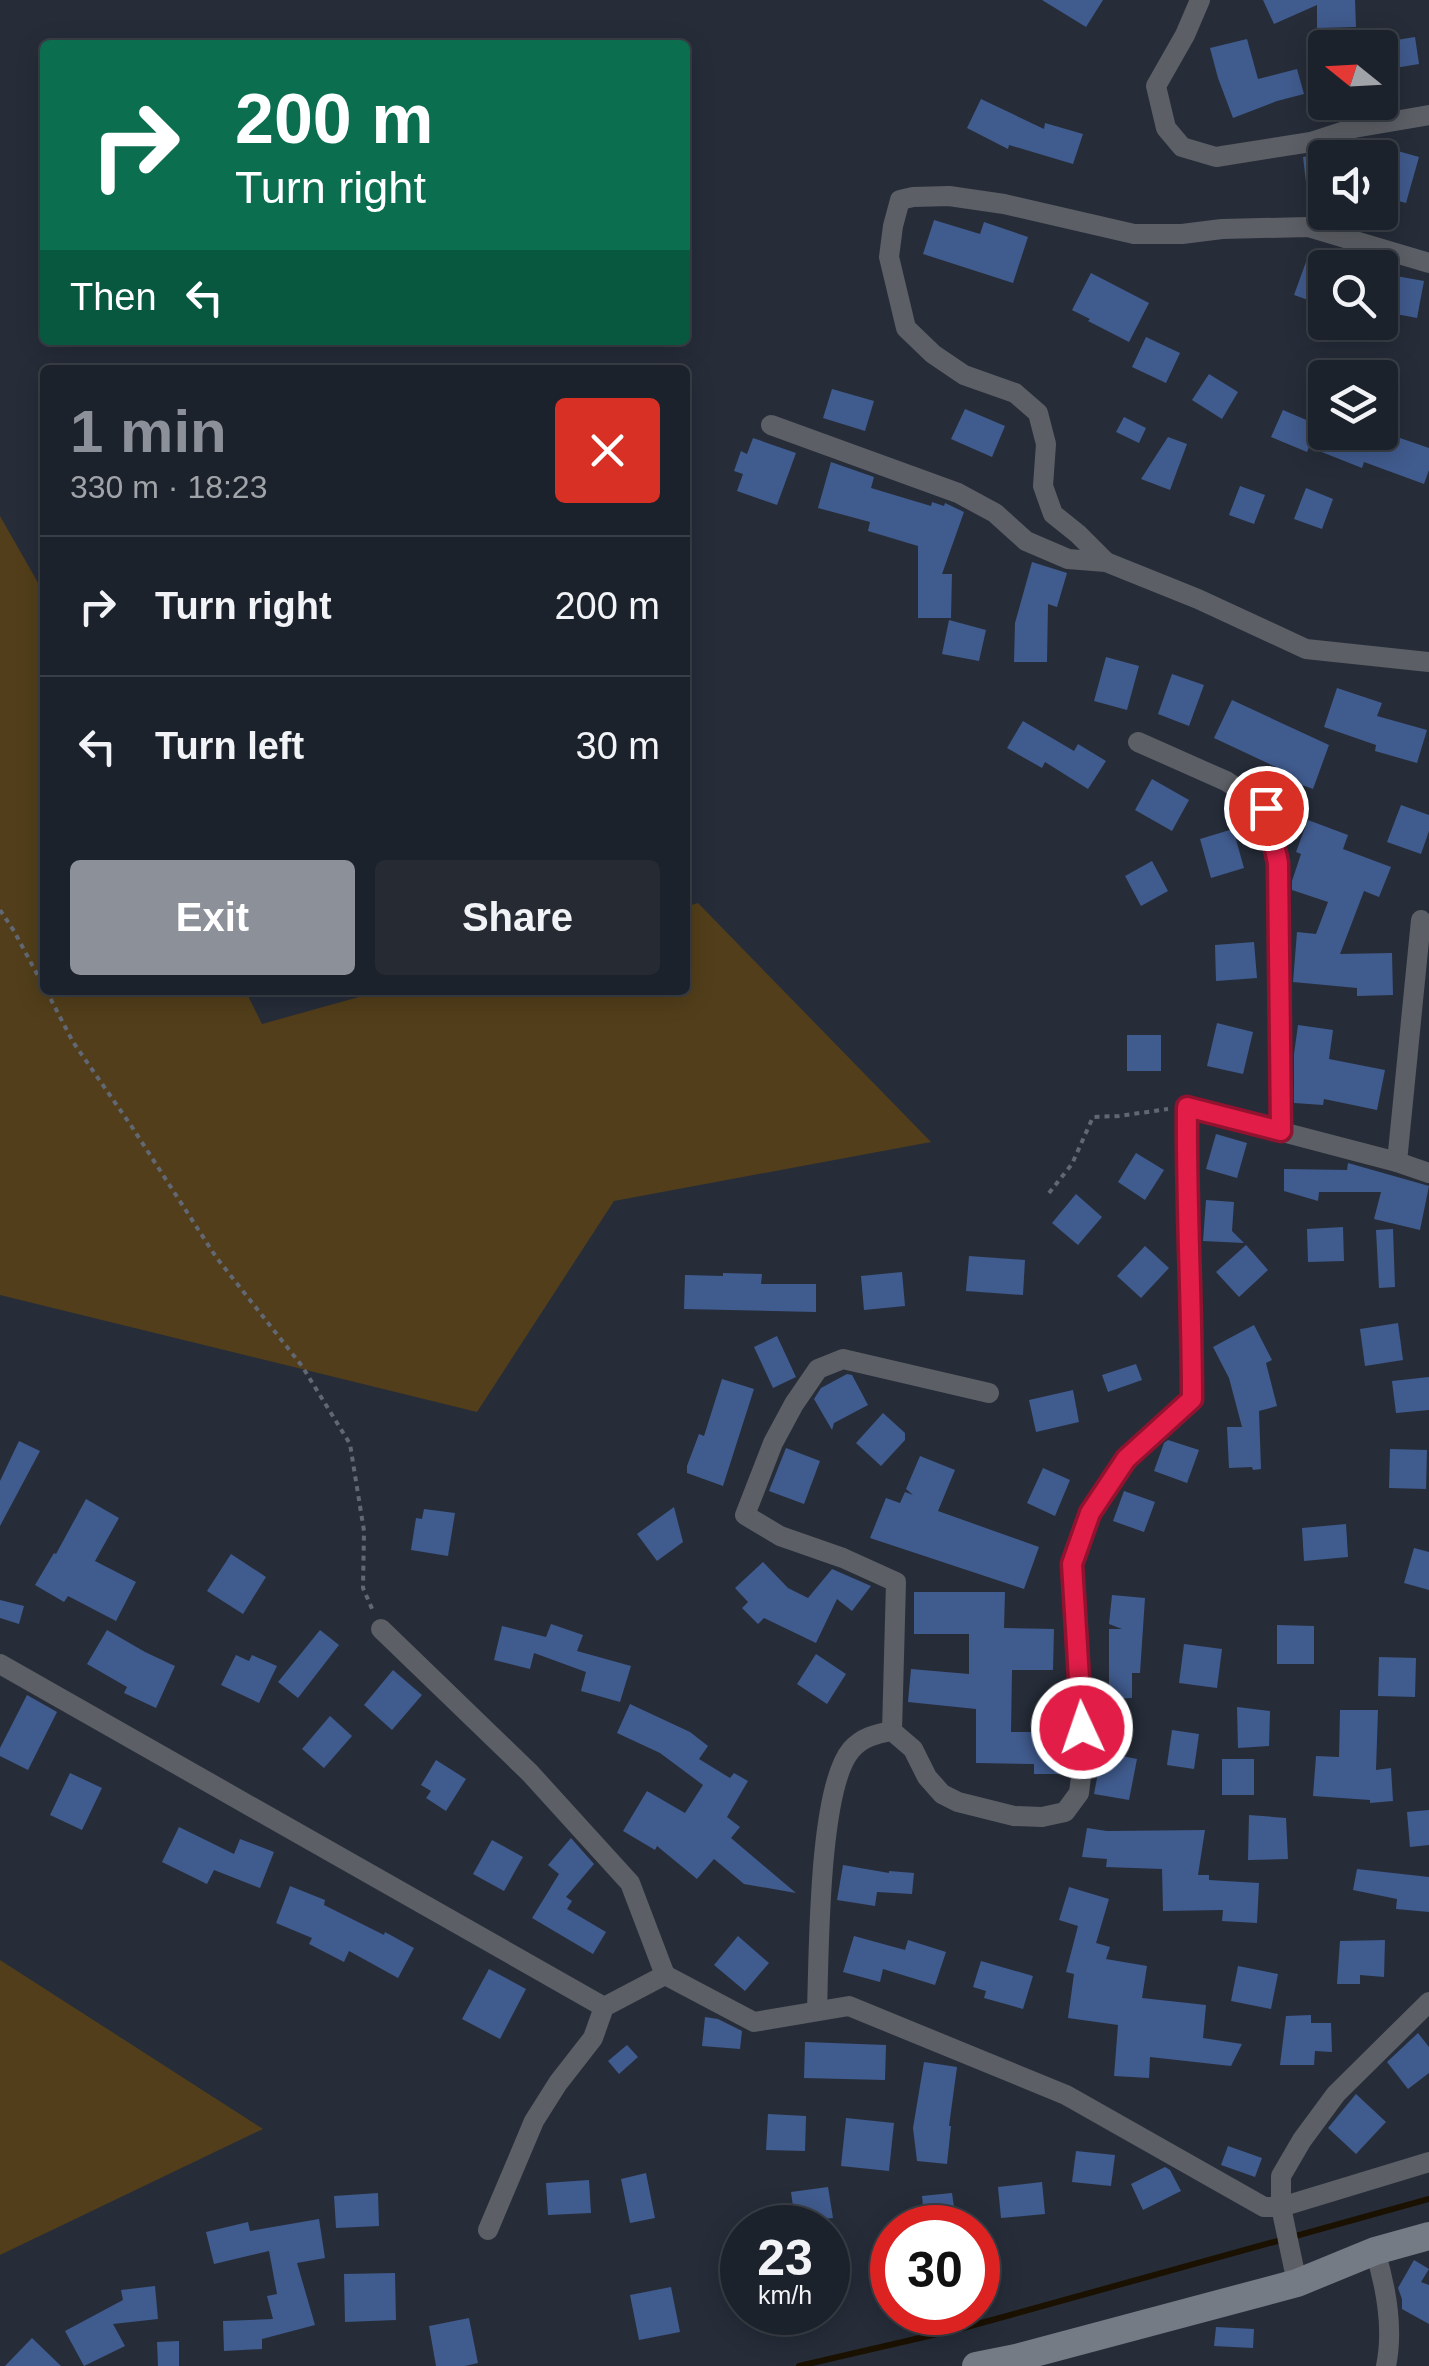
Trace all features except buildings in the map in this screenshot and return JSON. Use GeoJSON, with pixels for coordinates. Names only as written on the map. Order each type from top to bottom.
{"type":"FeatureCollection","features":[{"type":"Feature","properties":{"kind":"main road"},"geometry":{"type":"LineString","coordinates":[[976,2366],[1014,2362],[1296,2282],[1375,2251],[1429,2236]]}},
{"type":"Feature","properties":{"kind":"street"},"geometry":{"type":"LineString","coordinates":[[1200,0],[1156,86],[1166,128],[1182,147],[1216,157],[1310,142],[1354,128],[1429,116]]}},
{"type":"Feature","properties":{"kind":"street"},"geometry":{"type":"LineString","coordinates":[[1106,562],[1054,514],[1043,486],[1046,444],[1038,413],[1015,394],[964,374],[933,354],[906,328],[890,257],[900,200],[950,196],[1004,204],[1134,234],[1308,227],[1429,263]]}},
{"type":"Feature","properties":{"kind":"street"},"geometry":{"type":"LineString","coordinates":[[771,425],[958,493],[994,513],[1026,541],[1068,559],[1106,562],[1306,649],[1429,662]]}},
{"type":"Feature","properties":{"kind":"street"},"geometry":{"type":"LineString","coordinates":[[1138,742],[1226,782],[1266,808],[1278,863],[1281,1131]]}},
{"type":"Feature","properties":{"kind":"street"},"geometry":{"type":"LineString","coordinates":[[1396,1162],[1422,920]]}},
{"type":"Feature","properties":{"kind":"street"},"geometry":{"type":"LineString","coordinates":[[817,2011],[824,1852],[837,1778],[850,1751],[871,1734],[892,1732],[913,1749],[927,1777],[942,1794],[1014,1816],[1042,1817],[1065,1812],[1079,1793],[1083,1761],[1072,1564],[1090,1513],[1126,1459],[1192,1399],[1187,1107],[1429,1173]]}},
{"type":"Feature","properties":{"kind":"street"},"geometry":{"type":"LineString","coordinates":[[892,1732],[896,1582],[780,1536],[745,1515],[773,1443],[818,1369],[843,1358],[989,1393]]}},
{"type":"Feature","properties":{"kind":"street"},"geometry":{"type":"LineString","coordinates":[[381,1629],[530,1773],[630,1882],[665,1976],[754,2022],[849,2006],[1066,2095],[1264,2206],[1281,2207],[1429,2162]]}},
{"type":"Feature","properties":{"kind":"street"},"geometry":{"type":"LineString","coordinates":[[0,1664],[604,2007]]}},
{"type":"Feature","properties":{"kind":"street"},"geometry":{"type":"LineString","coordinates":[[488,2230],[534,2120],[593,2038],[604,2007],[665,1976]]}},
{"type":"Feature","properties":{"kind":"street"},"geometry":{"type":"LineString","coordinates":[[1296,2282],[1281,2207],[1281,2176],[1336,2094],[1429,2002]]}},
{"type":"Feature","properties":{"kind":"street"},"geometry":{"type":"LineString","coordinates":[[1375,2251],[1386,2300],[1386,2366]]}},
{"type":"Feature","properties":{"kind":"path"},"geometry":{"type":"LineString","coordinates":[[0,910],[40,980]]}},
{"type":"Feature","properties":{"kind":"path"},"geometry":{"type":"LineString","coordinates":[[48,995],[73,1042],[216,1257],[302,1366],[350,1444],[364,1531],[364,1588],[381,1629]]}},
{"type":"Feature","properties":{"kind":"path"},"geometry":{"type":"LineString","coordinates":[[1049,1193],[1072,1164],[1093,1117],[1187,1107]]}},
{"type":"Feature","properties":{"kind":"shaded area"},"geometry":{"type":"Polygon","coordinates":[[[0,516],[40,586],[40,995],[248,995],[262,1024],[366,995],[690,995],[690,905],[698,903],[931,1142],[614,1201],[477,1412],[0,1295],[0,516]]]}},
{"type":"Feature","properties":{"kind":"shaded area"},"geometry":{"type":"Polygon","coordinates":[[[0,1960],[263,2129],[0,2255],[0,1960]]]}},
{"type":"Feature","properties":{"kind":"waterway"},"geometry":{"type":"LineString","coordinates":[[799,2366],[963,2328],[1429,2199]]}},
{"type":"Feature","properties":{"kind":"route"},"geometry":{"type":"LineString","coordinates":[[1082,1728],[1072,1564],[1090,1513],[1126,1459],[1192,1399],[1187,1107],[1281,1131],[1278,863],[1266,808]]}}]}
